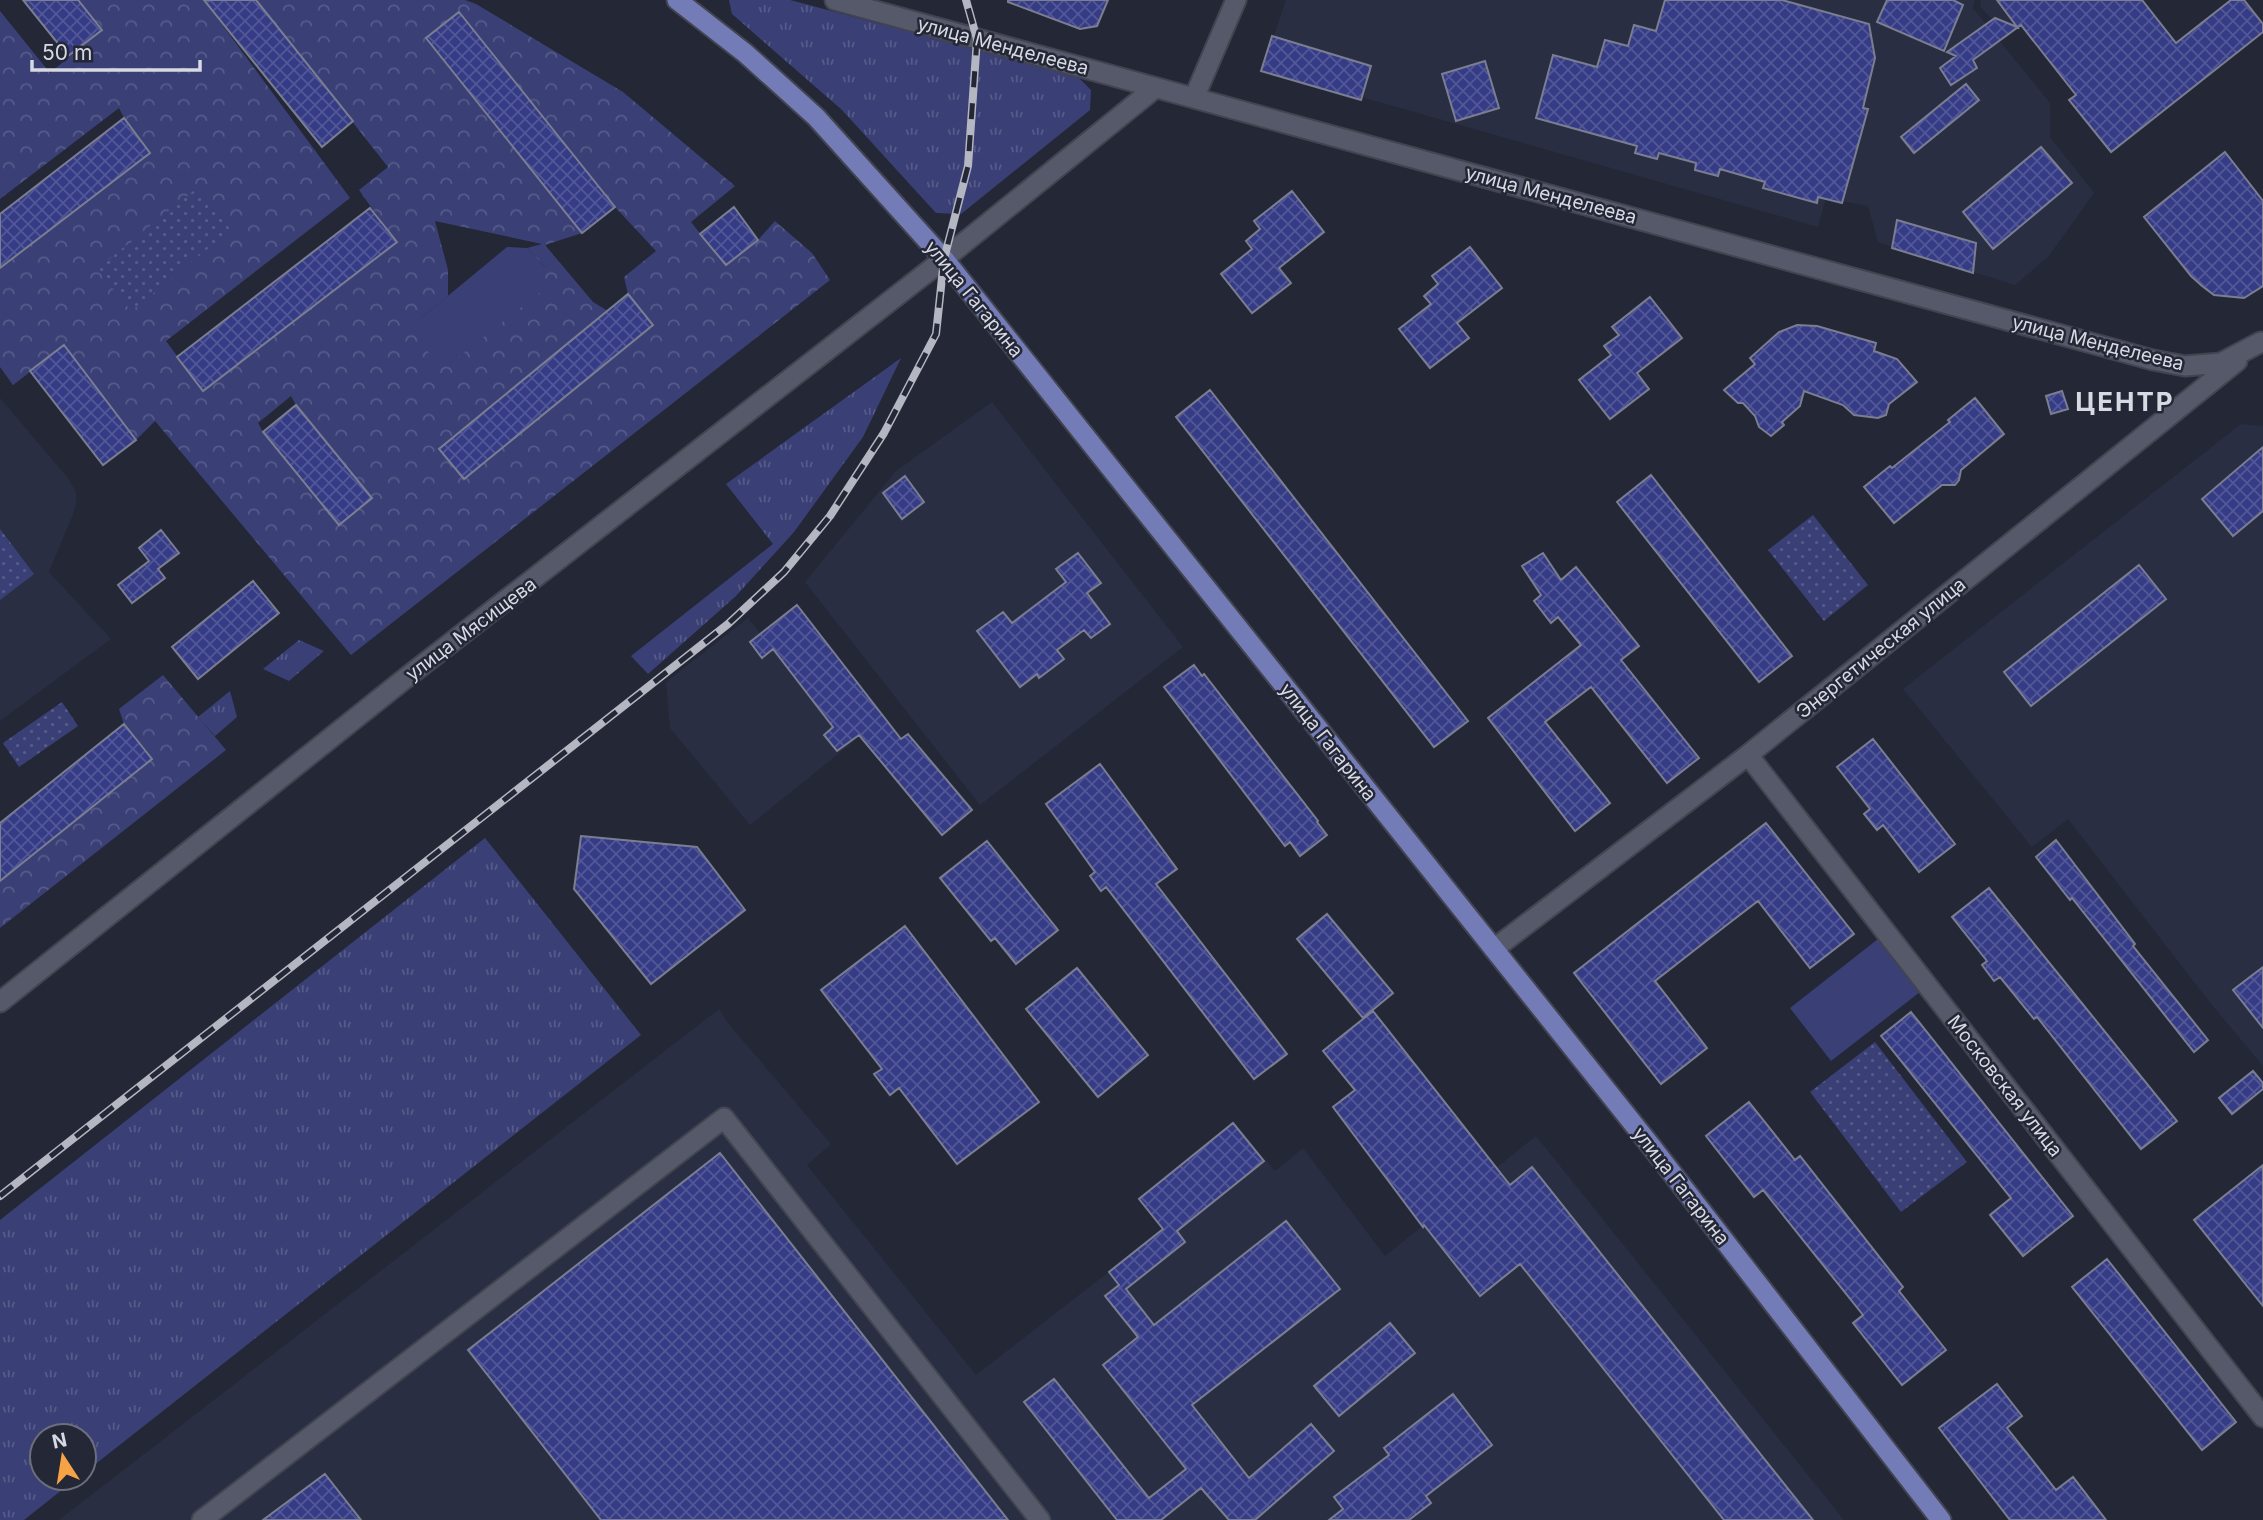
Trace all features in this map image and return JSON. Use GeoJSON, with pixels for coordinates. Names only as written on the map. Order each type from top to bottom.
{"type":"FeatureCollection","features":[{"type":"Feature","properties":{"kind":"main road","name":"улица Гагарина"},"geometry":{"type":"LineString","coordinates":[[677,0],[746,53],[816,117],[944,259],[1651,1146],[1941,1520]]}},
{"type":"Feature","properties":{"kind":"street","name":"улица Менделеева"},"geometry":{"type":"LineString","coordinates":[[835,0],[2153,360],[2185,366],[2221,363],[2262,342]]}},
{"type":"Feature","properties":{"kind":"street"},"geometry":{"type":"LineString","coordinates":[[1194,98],[1236,0]]}},
{"type":"Feature","properties":{"kind":"street","name":"улица Мясищева"},"geometry":{"type":"LineString","coordinates":[[0,1002],[402,681],[944,259],[1155,88]]}},
{"type":"Feature","properties":{"kind":"street","name":"Энергетическая улица"},"geometry":{"type":"LineString","coordinates":[[1494,949],[1748,755],[2262,342]]}},
{"type":"Feature","properties":{"kind":"street","name":"Московская улица"},"geometry":{"type":"LineString","coordinates":[[1748,755],[2263,1417]]}},
{"type":"Feature","properties":{"kind":"street"},"geometry":{"type":"LineString","coordinates":[[202,1520],[724,1118],[1040,1520]]}},
{"type":"Feature","properties":{"kind":"shaded area"},"geometry":{"type":"Polygon","coordinates":[[[1286,0],[1975,0],[1973,8],[2050,103],[2050,137],[2094,193],[2048,257],[2015,285],[1878,242],[1868,206],[1826,198],[1818,227],[1263,69],[1286,0]]]}},
{"type":"Feature","properties":{"kind":"shaded area"},"geometry":{"type":"Polygon","coordinates":[[[1981,0],[2044,0],[2002,32],[1980,6],[1981,0]]]}},
{"type":"Feature","properties":{"kind":"shaded area"},"geometry":{"type":"Polygon","coordinates":[[[0,398],[68,478],[76,492],[72,517],[49,572],[111,639],[0,721],[0,398]]]}},
{"type":"Feature","properties":{"kind":"shaded area"},"geometry":{"type":"Polygon","coordinates":[[[992,402],[1183,647],[980,805],[805,582],[896,471],[992,402]]]}},
{"type":"Feature","properties":{"kind":"shaded area"},"geometry":{"type":"Polygon","coordinates":[[[2241,424],[2263,426],[2263,1066],[2208,1000],[2068,819],[2032,847],[1903,689],[2241,424]]]}},
{"type":"Feature","properties":{"kind":"shaded area"},"geometry":{"type":"Polygon","coordinates":[[[797,605],[884,717],[750,825],[670,728],[666,682],[748,618],[760,633],[797,605]]]}},
{"type":"Feature","properties":{"kind":"shaded area"},"geometry":{"type":"Polygon","coordinates":[[[719,1009],[831,1144],[807,1165],[976,1375],[1164,1229],[1138,1198],[1234,1124],[1275,1171],[1303,1148],[1385,1256],[1536,1136],[1844,1520],[59,1520],[719,1009]]]}},
{"type":"Feature","properties":{"kind":"green space"},"geometry":{"type":"Polygon","coordinates":[[[78,0],[204,0],[350,198],[166,341],[203,391],[396,242],[359,190],[388,167],[256,0],[465,0],[476,4],[623,92],[735,186],[691,222],[725,265],[758,240],[775,221],[812,253],[830,280],[351,655],[155,421],[136,440],[64,346],[13,385],[0,367],[0,268],[150,153],[119,108],[0,199],[0,11],[50,73],[101,30],[78,0]],[[459,13],[426,39],[582,233],[545,245],[593,302],[608,311],[653,325],[628,294],[624,277],[656,251],[615,207],[459,13]],[[435,221],[448,270],[448,296],[420,319],[545,267],[527,248],[542,244],[435,221]],[[291,396],[258,423],[339,524],[371,498],[291,396]]]}},
{"type":"Feature","properties":{"kind":"green space"},"geometry":{"type":"Polygon","coordinates":[[[729,0],[790,0],[1077,76],[1091,90],[1090,110],[961,214],[936,213],[842,110],[732,14],[729,0]]]}},
{"type":"Feature","properties":{"kind":"green space"},"geometry":{"type":"Polygon","coordinates":[[[197,188],[231,230],[131,311],[97,269],[197,188]]]}},
{"type":"Feature","properties":{"kind":"green space"},"geometry":{"type":"Polygon","coordinates":[[[507,247],[527,248],[545,267],[544,289],[451,363],[437,361],[420,343],[420,319],[507,247]]]}},
{"type":"Feature","properties":{"kind":"green space"},"geometry":{"type":"Polygon","coordinates":[[[901,358],[863,437],[794,532],[736,596],[648,674],[631,656],[773,544],[726,484],[901,358]]]}},
{"type":"Feature","properties":{"kind":"green space"},"geometry":{"type":"Polygon","coordinates":[[[1813,515],[1868,585],[1824,621],[1768,550],[1813,515]]]}},
{"type":"Feature","properties":{"kind":"green space"},"geometry":{"type":"Polygon","coordinates":[[[0,529],[34,574],[0,600],[0,529]]]}},
{"type":"Feature","properties":{"kind":"green space"},"geometry":{"type":"Polygon","coordinates":[[[299,640],[324,651],[289,681],[263,669],[299,640]]]}},
{"type":"Feature","properties":{"kind":"green space"},"geometry":{"type":"Polygon","coordinates":[[[163,675],[226,750],[0,928],[0,881],[152,759],[124,724],[119,709],[163,675]]]}},
{"type":"Feature","properties":{"kind":"green space"},"geometry":{"type":"Polygon","coordinates":[[[230,691],[237,717],[215,736],[198,717],[230,691]]]}},
{"type":"Feature","properties":{"kind":"green space"},"geometry":{"type":"Polygon","coordinates":[[[62,702],[78,726],[19,767],[3,743],[62,702]]]}},
{"type":"Feature","properties":{"kind":"green space"},"geometry":{"type":"Polygon","coordinates":[[[485,838],[641,1035],[98,1462],[98,1422],[28,1422],[28,1492],[59,1492],[24,1520],[0,1520],[0,1220],[485,838]]]}},
{"type":"Feature","properties":{"kind":"green space"},"geometry":{"type":"Polygon","coordinates":[[[1878,939],[1920,992],[1831,1061],[1790,1008],[1878,939]]]}},
{"type":"Feature","properties":{"kind":"green space"},"geometry":{"type":"Polygon","coordinates":[[[1875,1042],[1967,1162],[1901,1212],[1810,1092],[1875,1042]]]}},
{"type":"Feature","properties":{"kind":"building"},"geometry":{"type":"Polygon","coordinates":[[[23,0],[78,0],[102,30],[68,56],[23,0]]]}},
{"type":"Feature","properties":{"kind":"building"},"geometry":{"type":"Polygon","coordinates":[[[204,0],[256,0],[353,121],[322,147],[204,0]]]}},
{"type":"Feature","properties":{"kind":"building"},"geometry":{"type":"Polygon","coordinates":[[[1008,0],[1108,0],[1097,26],[1080,29],[1008,0]]]}},
{"type":"Feature","properties":{"kind":"building"},"geometry":{"type":"Polygon","coordinates":[[[1665,0],[1782,0],[1869,24],[1875,58],[1863,108],[1868,109],[1842,203],[1818,197],[1817,203],[1763,188],[1765,182],[1720,169],[1718,176],[1695,170],[1696,163],[1659,153],[1657,159],[1635,153],[1637,146],[1536,118],[1553,55],[1597,67],[1605,40],[1628,46],[1634,25],[1656,31],[1665,0]]]}},
{"type":"Feature","properties":{"kind":"building"},"geometry":{"type":"Polygon","coordinates":[[[1887,0],[1953,0],[1963,5],[1944,51],[1877,22],[1887,0]]]}},
{"type":"Feature","properties":{"kind":"building"},"geometry":{"type":"Polygon","coordinates":[[[1997,0],[2142,0],[2176,43],[2231,0],[2244,0],[2263,24],[2263,32],[2111,152],[2069,100],[2076,95],[2021,25],[1973,60],[1977,68],[1951,85],[1940,68],[1956,56],[1947,52],[1995,18],[2017,27],[1997,0]]]}},
{"type":"Feature","properties":{"kind":"building"},"geometry":{"type":"Polygon","coordinates":[[[459,12],[615,207],[582,233],[426,38],[459,12]]]}},
{"type":"Feature","properties":{"kind":"building"},"geometry":{"type":"Polygon","coordinates":[[[1272,36],[1371,66],[1361,100],[1261,71],[1272,36]]]}},
{"type":"Feature","properties":{"kind":"building"},"geometry":{"type":"Polygon","coordinates":[[[1485,61],[1499,108],[1456,121],[1442,74],[1485,61]]]}},
{"type":"Feature","properties":{"kind":"building"},"geometry":{"type":"Polygon","coordinates":[[[1966,84],[1979,100],[1914,153],[1901,137],[1966,84]]]}},
{"type":"Feature","properties":{"kind":"building"},"geometry":{"type":"Polygon","coordinates":[[[124,118],[150,153],[0,268],[0,214],[124,118]]]}},
{"type":"Feature","properties":{"kind":"building"},"geometry":{"type":"Polygon","coordinates":[[[2041,147],[2072,183],[1993,249],[1963,212],[2041,147]]]}},
{"type":"Feature","properties":{"kind":"building"},"geometry":{"type":"Polygon","coordinates":[[[2225,152],[2263,201],[2263,286],[2244,298],[2214,295],[2202,286],[2144,217],[2225,152]]]}},
{"type":"Feature","properties":{"kind":"building"},"geometry":{"type":"Polygon","coordinates":[[[1292,191],[1324,232],[1279,268],[1291,283],[1252,313],[1221,274],[1252,249],[1246,241],[1260,229],[1254,221],[1292,191]]]}},
{"type":"Feature","properties":{"kind":"building"},"geometry":{"type":"Polygon","coordinates":[[[734,207],[758,240],[726,265],[700,234],[734,207]]]}},
{"type":"Feature","properties":{"kind":"building"},"geometry":{"type":"Polygon","coordinates":[[[370,208],[397,242],[203,391],[177,357],[370,208]]]}},
{"type":"Feature","properties":{"kind":"building"},"geometry":{"type":"Polygon","coordinates":[[[1897,220],[1976,243],[1973,273],[1892,248],[1897,220]]]}},
{"type":"Feature","properties":{"kind":"building"},"geometry":{"type":"Polygon","coordinates":[[[1470,247],[1502,288],[1457,323],[1469,338],[1430,368],[1399,329],[1431,304],[1424,296],[1438,284],[1432,276],[1470,247]]]}},
{"type":"Feature","properties":{"kind":"building"},"geometry":{"type":"Polygon","coordinates":[[[628,294],[653,325],[464,479],[439,449],[628,294]]]}},
{"type":"Feature","properties":{"kind":"building"},"geometry":{"type":"Polygon","coordinates":[[[1650,297],[1682,338],[1637,373],[1649,389],[1610,419],[1579,380],[1611,355],[1604,346],[1619,335],[1612,327],[1650,297]]]}},
{"type":"Feature","properties":{"kind":"building"},"geometry":{"type":"Polygon","coordinates":[[[1797,325],[1817,326],[1876,343],[1874,351],[1897,359],[1917,382],[1889,404],[1886,415],[1878,418],[1854,415],[1843,405],[1804,391],[1800,406],[1771,436],[1759,427],[1755,416],[1743,403],[1738,403],[1724,390],[1755,364],[1750,358],[1779,332],[1797,325]]]}},
{"type":"Feature","properties":{"kind":"building"},"geometry":{"type":"Polygon","coordinates":[[[64,345],[136,440],[103,465],[30,371],[64,345]]]}},
{"type":"Feature","properties":{"kind":"building"},"geometry":{"type":"Polygon","coordinates":[[[1210,390],[1468,721],[1434,747],[1176,417],[1210,390]]]}},
{"type":"Feature","properties":{"kind":"building"},"geometry":{"type":"Polygon","coordinates":[[[2062,391],[2068,409],[2051,414],[2046,396],[2062,391]]]}},
{"type":"Feature","properties":{"kind":"building"},"geometry":{"type":"Polygon","coordinates":[[[1975,398],[2004,434],[1961,470],[1955,485],[1942,485],[1894,523],[1864,487],[1950,422],[1948,420],[1975,398]]]}},
{"type":"Feature","properties":{"kind":"building"},"geometry":{"type":"Polygon","coordinates":[[[296,405],[372,498],[339,525],[263,432],[296,405]]]}},
{"type":"Feature","properties":{"kind":"building"},"geometry":{"type":"Polygon","coordinates":[[[2263,447],[2263,511],[2233,536],[2202,499],[2263,447]]]}},
{"type":"Feature","properties":{"kind":"building"},"geometry":{"type":"Polygon","coordinates":[[[1651,475],[1792,656],[1759,682],[1617,502],[1651,475]]]}},
{"type":"Feature","properties":{"kind":"building"},"geometry":{"type":"Polygon","coordinates":[[[905,476],[924,502],[902,519],[883,493],[905,476]]]}},
{"type":"Feature","properties":{"kind":"building"},"geometry":{"type":"Polygon","coordinates":[[[161,530],[179,553],[158,569],[165,578],[132,603],[118,585],[149,561],[139,548],[161,530]]]}},
{"type":"Feature","properties":{"kind":"building"},"geometry":{"type":"Polygon","coordinates":[[[1078,553],[1101,583],[1087,593],[1110,624],[1091,638],[1084,630],[1057,650],[1064,659],[1039,678],[1037,674],[1020,687],[977,631],[1003,612],[1012,623],[1066,582],[1056,569],[1078,553]]]}},
{"type":"Feature","properties":{"kind":"building"},"geometry":{"type":"Polygon","coordinates":[[[1543,553],[1561,580],[1576,567],[1639,646],[1621,660],[1699,758],[1667,783],[1591,687],[1545,722],[1610,803],[1575,831],[1488,718],[1581,645],[1558,617],[1551,623],[1534,601],[1541,595],[1522,566],[1543,553]]]}},
{"type":"Feature","properties":{"kind":"building"},"geometry":{"type":"Polygon","coordinates":[[[2139,565],[2166,599],[2031,706],[2004,672],[2139,565]]]}},
{"type":"Feature","properties":{"kind":"building"},"geometry":{"type":"Polygon","coordinates":[[[253,581],[279,613],[198,679],[172,647],[253,581]]]}},
{"type":"Feature","properties":{"kind":"building"},"geometry":{"type":"Polygon","coordinates":[[[797,605],[901,739],[908,734],[972,810],[942,835],[859,735],[837,751],[824,735],[833,727],[773,649],[762,658],[750,642],[797,605]]]}},
{"type":"Feature","properties":{"kind":"building"},"geometry":{"type":"Polygon","coordinates":[[[1194,665],[1202,676],[1204,674],[1327,835],[1300,856],[1290,842],[1285,846],[1164,687],[1194,665]]]}},
{"type":"Feature","properties":{"kind":"building"},"geometry":{"type":"Polygon","coordinates":[[[124,724],[152,759],[0,881],[0,823],[124,724]]]}},
{"type":"Feature","properties":{"kind":"building"},"geometry":{"type":"Polygon","coordinates":[[[1873,739],[1955,844],[1919,872],[1883,825],[1877,830],[1864,814],[1870,809],[1837,767],[1873,739]]]}},
{"type":"Feature","properties":{"kind":"building"},"geometry":{"type":"Polygon","coordinates":[[[1100,764],[1177,869],[1156,884],[1287,1054],[1254,1079],[1106,887],[1101,891],[1090,876],[1095,872],[1046,804],[1100,764]]]}},
{"type":"Feature","properties":{"kind":"building"},"geometry":{"type":"Polygon","coordinates":[[[1766,823],[1854,934],[1810,968],[1758,901],[1728,924],[1655,981],[1707,1048],[1661,1084],[1574,973],[1766,823]]]}},
{"type":"Feature","properties":{"kind":"building"},"geometry":{"type":"Polygon","coordinates":[[[581,836],[697,847],[745,910],[651,984],[574,889],[581,836]]]}},
{"type":"Feature","properties":{"kind":"building"},"geometry":{"type":"Polygon","coordinates":[[[2056,840],[2135,944],[2133,946],[2208,1040],[2194,1052],[2072,898],[2070,900],[2036,857],[2056,840]]]}},
{"type":"Feature","properties":{"kind":"building"},"geometry":{"type":"Polygon","coordinates":[[[987,841],[1058,930],[1016,964],[995,938],[991,941],[940,878],[987,841]]]}},
{"type":"Feature","properties":{"kind":"building"},"geometry":{"type":"Polygon","coordinates":[[[1989,888],[2177,1121],[2141,1149],[2037,1017],[2034,1019],[2000,977],[1994,981],[1982,965],[1987,961],[1952,917],[1989,888]]]}},
{"type":"Feature","properties":{"kind":"building"},"geometry":{"type":"Polygon","coordinates":[[[1327,914],[1393,993],[1363,1018],[1297,939],[1327,914]]]}},
{"type":"Feature","properties":{"kind":"building"},"geometry":{"type":"Polygon","coordinates":[[[905,926],[1039,1102],[957,1164],[899,1088],[890,1095],[874,1074],[882,1069],[821,990],[905,926]]]}},
{"type":"Feature","properties":{"kind":"building"},"geometry":{"type":"Polygon","coordinates":[[[2263,967],[2263,1028],[2233,990],[2263,967]]]}},
{"type":"Feature","properties":{"kind":"building"},"geometry":{"type":"Polygon","coordinates":[[[1077,968],[1148,1055],[1098,1097],[1026,1009],[1077,968]]]}},
{"type":"Feature","properties":{"kind":"building"},"geometry":{"type":"Polygon","coordinates":[[[1373,1011],[1510,1185],[1532,1167],[1813,1520],[1724,1520],[1520,1264],[1480,1296],[1424,1225],[1423,1227],[1333,1107],[1355,1090],[1323,1051],[1373,1011]]]}},
{"type":"Feature","properties":{"kind":"building"},"geometry":{"type":"Polygon","coordinates":[[[1911,1012],[2073,1216],[2023,1256],[1990,1215],[2011,1198],[1881,1036],[1911,1012]]]}},
{"type":"Feature","properties":{"kind":"building"},"geometry":{"type":"Polygon","coordinates":[[[2253,1071],[2263,1083],[2263,1089],[2232,1114],[2219,1098],[2253,1071]]]}},
{"type":"Feature","properties":{"kind":"building"},"geometry":{"type":"Polygon","coordinates":[[[1749,1102],[1795,1160],[1800,1156],[1903,1287],[1899,1291],[1946,1350],[1902,1385],[1853,1323],[1863,1315],[1763,1190],[1754,1197],[1706,1136],[1749,1102]]]}},
{"type":"Feature","properties":{"kind":"building"},"geometry":{"type":"Polygon","coordinates":[[[1233,1123],[1264,1161],[1177,1231],[1185,1242],[1126,1289],[1154,1325],[1286,1221],[1340,1289],[1192,1405],[1249,1478],[1311,1424],[1334,1451],[1255,1520],[1229,1520],[1201,1488],[1161,1520],[1117,1520],[1024,1402],[1054,1379],[1149,1498],[1186,1469],[1103,1365],[1138,1337],[1105,1296],[1119,1285],[1109,1272],[1163,1229],[1139,1199],[1233,1123]]]}},
{"type":"Feature","properties":{"kind":"building"},"geometry":{"type":"Polygon","coordinates":[[[720,1153],[1008,1520],[601,1520],[468,1350],[720,1153]]]}},
{"type":"Feature","properties":{"kind":"building"},"geometry":{"type":"Polygon","coordinates":[[[2263,1165],[2263,1306],[2194,1220],[2263,1165]]]}},
{"type":"Feature","properties":{"kind":"building"},"geometry":{"type":"Polygon","coordinates":[[[2107,1259],[2236,1422],[2202,1450],[2072,1287],[2107,1259]]]}},
{"type":"Feature","properties":{"kind":"building"},"geometry":{"type":"Polygon","coordinates":[[[1390,1323],[1415,1353],[1339,1416],[1314,1386],[1390,1323]]]}},
{"type":"Feature","properties":{"kind":"building"},"geometry":{"type":"Polygon","coordinates":[[[1997,1384],[2022,1416],[2007,1428],[2056,1490],[2073,1477],[2106,1520],[2010,1520],[1939,1428],[1997,1384]]]}},
{"type":"Feature","properties":{"kind":"building"},"geometry":{"type":"Polygon","coordinates":[[[1453,1394],[1492,1445],[1426,1496],[1431,1503],[1409,1520],[1329,1520],[1343,1509],[1334,1497],[1389,1455],[1384,1448],[1453,1394]]]}},
{"type":"Feature","properties":{"kind":"building"},"geometry":{"type":"Polygon","coordinates":[[[325,1474],[361,1520],[263,1520],[325,1474]]]}},
{"type":"Feature","properties":{"kind":"railway"},"geometry":{"type":"LineString","coordinates":[[0,1196],[728,624],[784,572],[830,516],[884,433],[936,334],[944,259],[968,166],[977,39],[966,0]]}},
{"type":"Feature","properties":{"kind":"district","name":"ЦЕНТР"},"geometry":{"type":"Point","coordinates":[2125,401]}}]}
